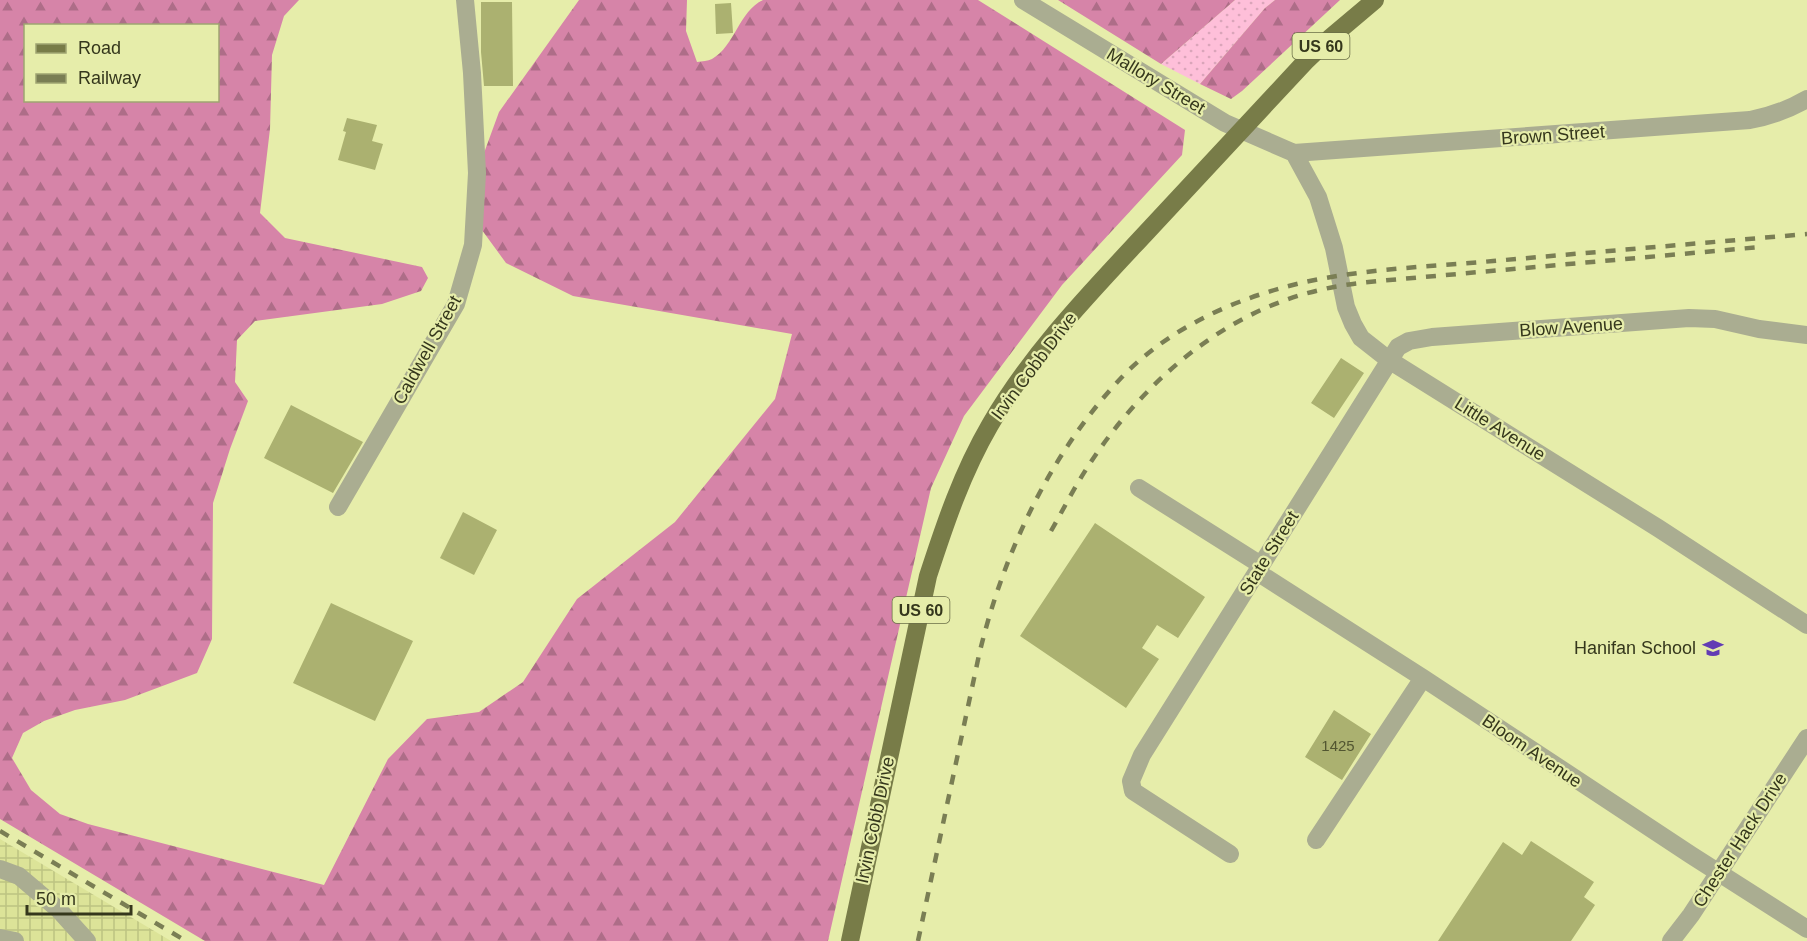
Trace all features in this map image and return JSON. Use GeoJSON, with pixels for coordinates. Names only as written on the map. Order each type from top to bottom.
{"type":"FeatureCollection","features":[{"type":"Feature","properties":{"kind":"main road","name":"Irvin Cobb Drive"},"geometry":{"type":"LineString","coordinates":[[850,941],[928,576],[946,519],[970,462],[989,426],[1034,359],[1073,313],[1272,98],[1330,38],[1375,0]]}},
{"type":"Feature","properties":{"kind":"street","name":"Caldwell Street"},"geometry":{"type":"LineString","coordinates":[[338,507],[456,304],[473,245],[477,173],[472,73],[465,0]]}},
{"type":"Feature","properties":{"kind":"street","name":"Mallory Street"},"geometry":{"type":"LineString","coordinates":[[1023,0],[1225,123],[1294,153]]}},
{"type":"Feature","properties":{"kind":"street","name":"Brown Street"},"geometry":{"type":"LineString","coordinates":[[1294,153],[1750,120],[1789,110],[1807,99]]}},
{"type":"Feature","properties":{"kind":"street","name":"Little Avenue"},"geometry":{"type":"LineString","coordinates":[[1294,153],[1318,197],[1334,248],[1346,307],[1361,338],[1389,360],[1658,528],[1807,626]]}},
{"type":"Feature","properties":{"kind":"street","name":"Blow Avenue"},"geometry":{"type":"LineString","coordinates":[[1389,360],[1398,347],[1409,341],[1432,337],[1689,318],[1715,319],[1760,329],[1807,334]]}},
{"type":"Feature","properties":{"kind":"street","name":"State Street"},"geometry":{"type":"LineString","coordinates":[[1230,854],[1133,791],[1131,782],[1147,746],[1389,360]]}},
{"type":"Feature","properties":{"kind":"street","name":"Bloom Avenue"},"geometry":{"type":"LineString","coordinates":[[1139,488],[1586,787],[1807,929]]}},
{"type":"Feature","properties":{"kind":"street"},"geometry":{"type":"LineString","coordinates":[[1316,840],[1423,678]]}},
{"type":"Feature","properties":{"kind":"street","name":"Chester Hack Drive"},"geometry":{"type":"LineString","coordinates":[[1671,941],[1691,915],[1807,738]]}},
{"type":"Feature","properties":{"kind":"street"},"geometry":{"type":"LineString","coordinates":[[0,869],[19,876],[59,910],[87,941]]}},
{"type":"Feature","properties":{"kind":"street"},"geometry":{"type":"LineString","coordinates":[[0,938],[15,941]]}},
{"type":"Feature","properties":{"kind":"shaded area"},"geometry":{"type":"Polygon","coordinates":[[[1235,0],[1275,0],[1265,8],[1200,84],[1161,64],[1235,0]]]}},
{"type":"Feature","properties":{"kind":"shaded area"},"geometry":{"type":"Polygon","coordinates":[[[0,839],[171,941],[0,941],[0,839]]]}},
{"type":"Feature","properties":{"kind":"green space"},"geometry":{"type":"Polygon","coordinates":[[[0,0],[299,0],[284,16],[272,55],[270,129],[260,213],[285,238],[422,267],[428,278],[421,291],[382,304],[255,321],[237,340],[235,382],[248,401],[213,503],[212,639],[197,673],[125,700],[75,710],[44,721],[23,733],[12,758],[31,790],[60,814],[88,824],[324,885],[388,759],[427,719],[479,712],[523,682],[577,599],[675,522],[775,399],[792,334],[573,296],[506,263],[479,226],[484,153],[499,112],[579,0],[687,0],[686,31],[697,62],[710,60],[720,53],[748,12],[763,0],[978,0],[1185,130],[1182,155],[1062,285],[964,416],[931,488],[828,941],[205,941],[0,819],[0,0]]]}},
{"type":"Feature","properties":{"kind":"green space"},"geometry":{"type":"Polygon","coordinates":[[[1058,0],[1235,0],[1161,64],[1058,0]]]}},
{"type":"Feature","properties":{"kind":"green space"},"geometry":{"type":"Polygon","coordinates":[[[1275,0],[1340,0],[1231,99],[1200,84],[1265,8],[1275,0]]]}},
{"type":"Feature","properties":{"kind":"building"},"geometry":{"type":"Polygon","coordinates":[[[481,2],[512,2],[513,86],[484,86],[481,2]]]}},
{"type":"Feature","properties":{"kind":"building"},"geometry":{"type":"Polygon","coordinates":[[[731,3],[733,33],[716,34],[715,4],[731,3]]]}},
{"type":"Feature","properties":{"kind":"building"},"geometry":{"type":"Polygon","coordinates":[[[347,118],[377,125],[372,141],[383,144],[375,170],[338,160],[346,132],[343,131],[347,118]]]}},
{"type":"Feature","properties":{"kind":"building"},"geometry":{"type":"Polygon","coordinates":[[[1341,358],[1364,373],[1334,418],[1311,403],[1341,358]]]}},
{"type":"Feature","properties":{"kind":"building"},"geometry":{"type":"Polygon","coordinates":[[[291,405],[363,442],[333,493],[264,458],[291,405]]]}},
{"type":"Feature","properties":{"kind":"building"},"geometry":{"type":"Polygon","coordinates":[[[463,512],[497,530],[474,575],[440,558],[463,512]]]}},
{"type":"Feature","properties":{"kind":"building"},"geometry":{"type":"Polygon","coordinates":[[[1095,523],[1205,597],[1178,638],[1157,625],[1142,648],[1159,659],[1126,708],[1020,636],[1095,523]]]}},
{"type":"Feature","properties":{"kind":"building"},"geometry":{"type":"Polygon","coordinates":[[[331,603],[413,641],[375,721],[293,683],[331,603]]]}},
{"type":"Feature","properties":{"kind":"building"},"geometry":{"type":"Polygon","coordinates":[[[1334,710],[1371,734],[1342,780],[1305,757],[1334,710]]]}},
{"type":"Feature","properties":{"kind":"building"},"geometry":{"type":"Polygon","coordinates":[[[1531,841],[1594,882],[1584,897],[1595,905],[1571,941],[1438,941],[1503,842],[1522,855],[1531,841]]]}},
{"type":"Feature","properties":{"kind":"railway"},"geometry":{"type":"LineString","coordinates":[[918,941],[979,655],[1001,580],[1032,507],[1073,438],[1122,377],[1153,349],[1189,326],[1228,306],[1295,284],[1323,278],[1408,268],[1807,234]]}},
{"type":"Feature","properties":{"kind":"railway"},"geometry":{"type":"LineString","coordinates":[[1051,531],[1082,476],[1108,437],[1158,381],[1217,334],[1250,315],[1284,301],[1342,285],[1760,247]]}},
{"type":"Feature","properties":{"kind":"railway"},"geometry":{"type":"LineString","coordinates":[[0,831],[186,941]]}},
{"type":"Feature","properties":{"kind":"place","name":"Hanifan School"},"geometry":{"type":"Point","coordinates":[1713,648]}}]}
